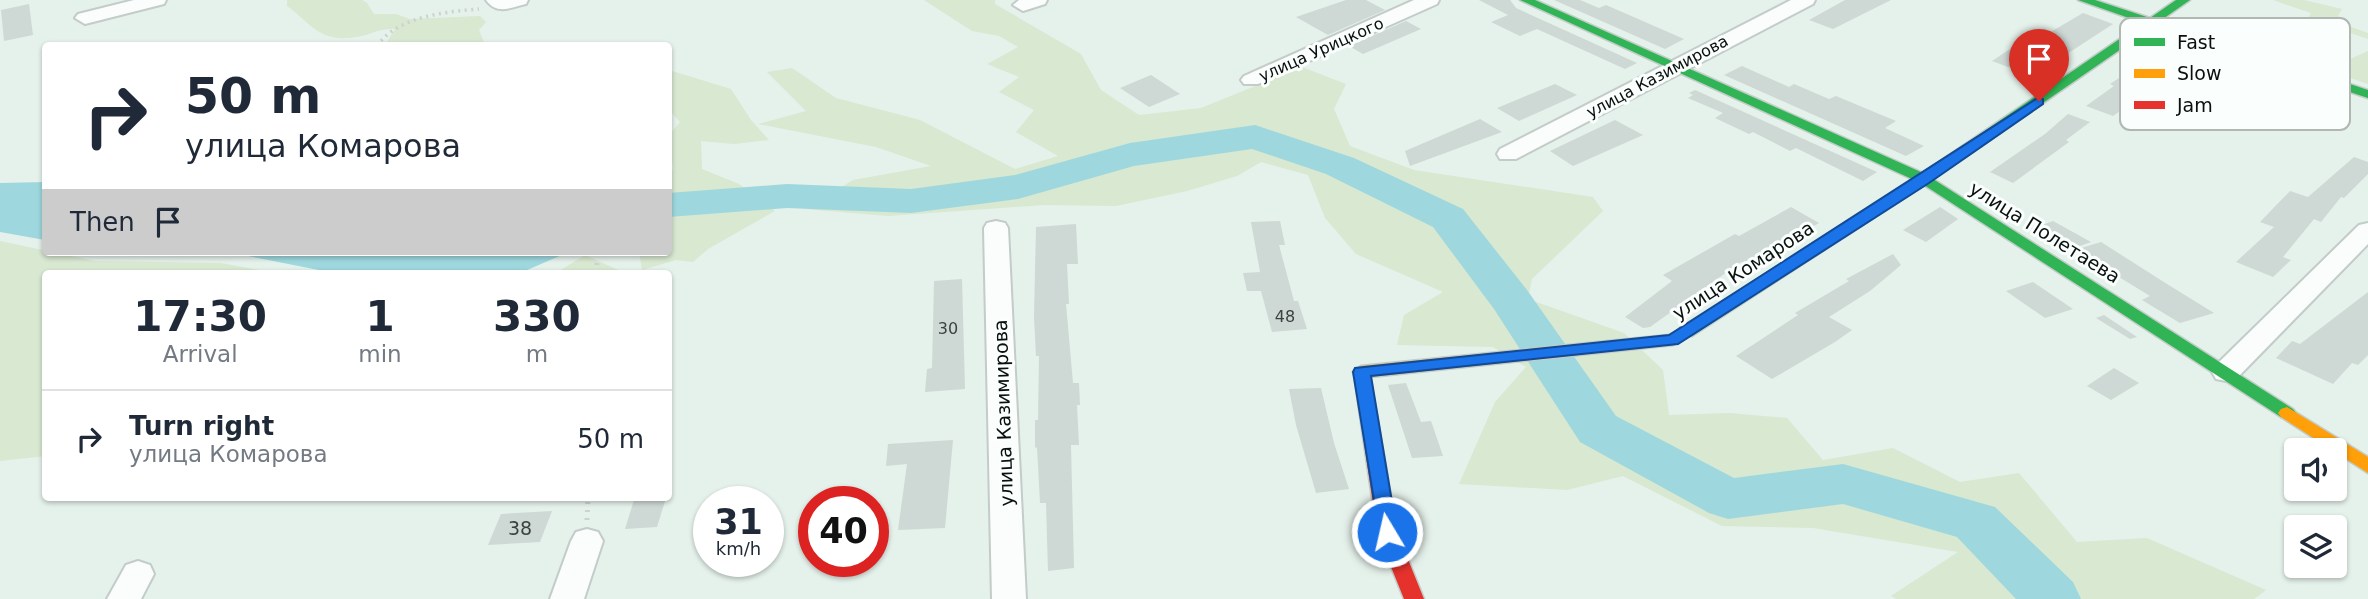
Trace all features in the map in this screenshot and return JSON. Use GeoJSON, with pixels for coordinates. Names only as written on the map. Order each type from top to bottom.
{"type":"FeatureCollection","features":[{"type":"Feature","properties":{"kind":"street"},"geometry":{"type":"LineString","coordinates":[[85,18],[157,0]]}},
{"type":"Feature","properties":{"kind":"street"},"geometry":{"type":"LineString","coordinates":[[497,2],[519,0]]}},
{"type":"Feature","properties":{"kind":"street","name":"улица Урицкого"},"geometry":{"type":"LineString","coordinates":[[1251,80],[1430,0]]}},
{"type":"Feature","properties":{"kind":"street","name":"улица Полетаева"},"geometry":{"type":"LineString","coordinates":[[1526,0],[1924,180],[2226,372],[2368,466]]}},
{"type":"Feature","properties":{"kind":"street","name":"улица Казимирова"},"geometry":{"type":"LineString","coordinates":[[1508,154],[1806,0]]}},
{"type":"Feature","properties":{"kind":"street"},"geometry":{"type":"LineString","coordinates":[[2084,0],[2139,18]]}},
{"type":"Feature","properties":{"kind":"street","name":"улица Комарова"},"geometry":{"type":"LineString","coordinates":[[2161,18],[2184,0]]}},
{"type":"Feature","properties":{"kind":"street","name":"улица Комарова"},"geometry":{"type":"LineString","coordinates":[[1414,599],[1387,532],[1362,372],[1673,340],[1924,180],[2120,46]]}},
{"type":"Feature","properties":{"kind":"street"},"geometry":{"type":"LineString","coordinates":[[2350,88],[2368,94]]}},
{"type":"Feature","properties":{"kind":"street","name":"улица Казимирова"},"geometry":{"type":"LineString","coordinates":[[996,228],[1009,599]]}},
{"type":"Feature","properties":{"kind":"street"},"geometry":{"type":"LineString","coordinates":[[2226,372],[2368,230]]}},
{"type":"Feature","properties":{"kind":"street"},"geometry":{"type":"LineString","coordinates":[[567,599],[587,541]]}},
{"type":"Feature","properties":{"kind":"path"},"geometry":{"type":"LineString","coordinates":[[380,42],[388,32],[445,13],[497,2]]}},
{"type":"Feature","properties":{"kind":"path"},"geometry":{"type":"LineString","coordinates":[[596,270],[597,263]]}},
{"type":"Feature","properties":{"kind":"green space"},"geometry":{"type":"Polygon","coordinates":[[[287,0],[362,0],[374,14],[396,14],[410,19],[480,16],[486,22],[479,30],[484,42],[387,42],[395,29],[356,37],[334,37],[318,31],[287,6],[287,0]]]}},
{"type":"Feature","properties":{"kind":"green space"},"geometry":{"type":"Polygon","coordinates":[[[924,0],[995,0],[995,4],[1081,54],[1101,90],[1139,115],[1201,108],[1302,67],[1346,84],[1334,109],[1350,146],[1414,170],[1593,197],[1603,211],[1532,279],[1528,299],[1624,333],[1663,370],[1669,415],[1730,413],[1787,418],[1823,460],[1893,448],[1960,482],[2019,473],[2077,542],[2147,538],[2266,590],[2254,599],[1896,599],[1891,596],[1958,552],[1813,528],[1722,526],[1623,476],[1567,490],[1459,484],[1495,402],[1526,367],[1493,347],[1397,345],[1404,315],[1443,292],[1356,254],[1325,218],[1308,175],[1261,162],[1237,176],[1187,191],[1116,206],[1044,205],[888,216],[805,209],[853,180],[931,166],[876,147],[758,124],[806,111],[767,72],[792,68],[836,98],[920,120],[1015,169],[1058,156],[1016,132],[1034,110],[999,92],[1019,77],[987,64],[1018,47],[999,36],[972,31],[924,0]]]}},
{"type":"Feature","properties":{"kind":"green space"},"geometry":{"type":"Polygon","coordinates":[[[2273,0],[2304,0],[2342,9],[2338,16],[2342,18],[2308,18],[2311,13],[2273,0]]]}},
{"type":"Feature","properties":{"kind":"green space"},"geometry":{"type":"Polygon","coordinates":[[[2350,27],[2368,33],[2368,39],[2350,33],[2350,27]]]}},
{"type":"Feature","properties":{"kind":"green space"},"geometry":{"type":"Polygon","coordinates":[[[2368,51],[2368,84],[2350,78],[2350,59],[2368,51]]]}},
{"type":"Feature","properties":{"kind":"green space"},"geometry":{"type":"Polygon","coordinates":[[[672,71],[731,89],[751,120],[769,140],[734,144],[701,141],[702,169],[739,184],[775,211],[708,249],[693,262],[676,260],[642,270],[640,256],[672,256],[672,131],[680,122],[672,113],[672,71]]]}},
{"type":"Feature","properties":{"kind":"green space"},"geometry":{"type":"Polygon","coordinates":[[[0,241],[42,250],[42,256],[71,256],[95,261],[221,263],[259,270],[42,270],[42,456],[0,461],[0,241]]]}},
{"type":"Feature","properties":{"kind":"green space"},"geometry":{"type":"Polygon","coordinates":[[[587,256],[618,270],[561,270],[587,256]]]}},
{"type":"Feature","properties":{"kind":"water"},"geometry":{"type":"Polygon","coordinates":[[[42,182],[42,239],[0,232],[0,183],[42,182]]]}},
{"type":"Feature","properties":{"kind":"water"},"geometry":{"type":"Polygon","coordinates":[[[248,256],[560,256],[527,270],[319,270],[248,256]]]}},
{"type":"Feature","properties":{"kind":"building"},"geometry":{"type":"Polygon","coordinates":[[[1346,0],[1366,0],[1385,10],[1328,35],[1296,17],[1346,0]]]}},
{"type":"Feature","properties":{"kind":"building"},"geometry":{"type":"Polygon","coordinates":[[[1479,0],[1510,0],[1516,8],[1637,63],[1625,69],[1537,29],[1520,36],[1491,22],[1508,15],[1479,0]]]}},
{"type":"Feature","properties":{"kind":"building"},"geometry":{"type":"Polygon","coordinates":[[[1554,0],[1580,0],[1599,8],[1606,5],[1684,39],[1665,49],[1554,0]]]}},
{"type":"Feature","properties":{"kind":"building"},"geometry":{"type":"Polygon","coordinates":[[[1845,0],[1891,0],[1833,29],[1809,20],[1845,0]]]}},
{"type":"Feature","properties":{"kind":"building"},"geometry":{"type":"Polygon","coordinates":[[[29,4],[33,35],[4,41],[1,10],[29,4]]]}},
{"type":"Feature","properties":{"kind":"building"},"geometry":{"type":"Polygon","coordinates":[[[2083,13],[2113,24],[2050,65],[2036,59],[2019,71],[1992,61],[2013,47],[2020,50],[2083,13]]]}},
{"type":"Feature","properties":{"kind":"building"},"geometry":{"type":"Polygon","coordinates":[[[1406,21],[1421,29],[1363,54],[1349,46],[1406,21]]]}},
{"type":"Feature","properties":{"kind":"building"},"geometry":{"type":"Polygon","coordinates":[[[1742,66],[1789,87],[1794,84],[1829,99],[1836,96],[1896,121],[1885,128],[1924,146],[1906,156],[1724,75],[1742,66]]]}},
{"type":"Feature","properties":{"kind":"building"},"geometry":{"type":"Polygon","coordinates":[[[1151,75],[1180,94],[1149,107],[1120,88],[1151,75]]]}},
{"type":"Feature","properties":{"kind":"building"},"geometry":{"type":"Polygon","coordinates":[[[2120,77],[2120,111],[2113,116],[2086,106],[2114,86],[2110,84],[2120,77]]]}},
{"type":"Feature","properties":{"kind":"building"},"geometry":{"type":"Polygon","coordinates":[[[1555,84],[1577,95],[1519,121],[1497,108],[1555,84]]]}},
{"type":"Feature","properties":{"kind":"building"},"geometry":{"type":"Polygon","coordinates":[[[1695,90],[1877,172],[1863,181],[1796,148],[1790,151],[1753,132],[1749,134],[1715,118],[1723,113],[1688,98],[1693,95],[1689,93],[1695,90]]]}},
{"type":"Feature","properties":{"kind":"building"},"geometry":{"type":"Polygon","coordinates":[[[2068,114],[2090,122],[2066,140],[2069,142],[2013,183],[1990,172],[2045,134],[2068,114]]]}},
{"type":"Feature","properties":{"kind":"building"},"geometry":{"type":"Polygon","coordinates":[[[1480,119],[1502,132],[1410,166],[1405,151],[1480,119]]]}},
{"type":"Feature","properties":{"kind":"building"},"geometry":{"type":"Polygon","coordinates":[[[1615,120],[1643,135],[1573,166],[1550,151],[1615,120]]]}},
{"type":"Feature","properties":{"kind":"building"},"geometry":{"type":"Polygon","coordinates":[[[2354,157],[2368,162],[2368,174],[2344,198],[2341,197],[2321,222],[2314,219],[2283,257],[2291,260],[2273,277],[2236,262],[2274,227],[2260,222],[2290,191],[2308,197],[2354,157]]]}},
{"type":"Feature","properties":{"kind":"building"},"geometry":{"type":"Polygon","coordinates":[[[1791,207],[1819,223],[1746,265],[1741,262],[1650,327],[1643,328],[1625,317],[1672,281],[1663,275],[1735,234],[1739,236],[1791,207]]]}},
{"type":"Feature","properties":{"kind":"building"},"geometry":{"type":"Polygon","coordinates":[[[1940,207],[1958,219],[1926,242],[1903,230],[1940,207]]]}},
{"type":"Feature","properties":{"kind":"building"},"geometry":{"type":"Polygon","coordinates":[[[1280,221],[1285,245],[1279,245],[1294,301],[1298,301],[1307,329],[1272,332],[1261,291],[1247,291],[1243,273],[1260,272],[1251,222],[1280,221]]]}},
{"type":"Feature","properties":{"kind":"building"},"geometry":{"type":"Polygon","coordinates":[[[2053,221],[2091,242],[2066,251],[2031,229],[2053,221]]]}},
{"type":"Feature","properties":{"kind":"building"},"geometry":{"type":"Polygon","coordinates":[[[1076,224],[1078,264],[1067,264],[1069,304],[1066,304],[1073,383],[1079,383],[1080,405],[1077,405],[1079,445],[1071,445],[1074,568],[1048,571],[1046,503],[1040,503],[1037,447],[1035,448],[1039,356],[1036,356],[1034,317],[1036,227],[1076,224]]]}},
{"type":"Feature","properties":{"kind":"building"},"geometry":{"type":"Polygon","coordinates":[[[2101,242],[2214,313],[2180,323],[2142,300],[2150,296],[2075,250],[2101,242]]]}},
{"type":"Feature","properties":{"kind":"building"},"geometry":{"type":"Polygon","coordinates":[[[1893,254],[1901,265],[1870,291],[1829,317],[1852,330],[1835,342],[1772,379],[1736,356],[1798,315],[1795,313],[1849,281],[1846,279],[1893,254]]]}},
{"type":"Feature","properties":{"kind":"building"},"geometry":{"type":"Polygon","coordinates":[[[962,279],[965,389],[925,392],[927,369],[932,368],[934,281],[962,279]]]}},
{"type":"Feature","properties":{"kind":"building"},"geometry":{"type":"Polygon","coordinates":[[[2033,282],[2073,309],[2045,318],[2006,291],[2033,282]]]}},
{"type":"Feature","properties":{"kind":"building"},"geometry":{"type":"Polygon","coordinates":[[[2368,292],[2368,355],[2358,365],[2352,363],[2333,384],[2276,358],[2292,341],[2300,344],[2368,292]]]}},
{"type":"Feature","properties":{"kind":"building"},"geometry":{"type":"Polygon","coordinates":[[[2104,315],[2137,337],[2130,339],[2096,318],[2104,315]]]}},
{"type":"Feature","properties":{"kind":"building"},"geometry":{"type":"Polygon","coordinates":[[[2114,368],[2139,383],[2111,400],[2087,386],[2114,368]]]}},
{"type":"Feature","properties":{"kind":"building"},"geometry":{"type":"Polygon","coordinates":[[[1406,383],[1421,422],[1431,421],[1443,456],[1412,458],[1388,385],[1406,383]]]}},
{"type":"Feature","properties":{"kind":"building"},"geometry":{"type":"Polygon","coordinates":[[[1321,388],[1334,443],[1349,489],[1316,493],[1296,425],[1289,389],[1321,388]]]}},
{"type":"Feature","properties":{"kind":"building"},"geometry":{"type":"Polygon","coordinates":[[[953,440],[945,528],[898,530],[907,464],[886,466],[888,444],[953,440]]]}},
{"type":"Feature","properties":{"kind":"building"},"geometry":{"type":"Polygon","coordinates":[[[634,501],[665,501],[657,527],[625,529],[634,501]]]}},
{"type":"Feature","properties":{"kind":"building"},"geometry":{"type":"Polygon","coordinates":[[[552,511],[540,542],[488,545],[501,514],[552,511]]]}},
{"type":"Feature","properties":{"kind":"waterway"},"geometry":{"type":"LineString","coordinates":[[672,205],[787,196],[911,201],[1018,187],[1130,155],[1255,137],[1340,166],[1448,218],[1511,300],[1598,429],[1728,499],[1843,484],[1976,522],[2052,599]]}},
{"type":"Feature","properties":{"kind":"traffic: fast"},"geometry":{"type":"LineString","coordinates":[[1526,0],[1924,179],[2287,413]]}},
{"type":"Feature","properties":{"kind":"traffic: fast"},"geometry":{"type":"LineString","coordinates":[[2084,0],[2138,18]]}},
{"type":"Feature","properties":{"kind":"traffic: fast"},"geometry":{"type":"LineString","coordinates":[[2158,18],[2184,0]]}},
{"type":"Feature","properties":{"kind":"traffic: fast"},"geometry":{"type":"LineString","coordinates":[[1686,332],[1924,179],[2120,44]]}},
{"type":"Feature","properties":{"kind":"traffic: fast"},"geometry":{"type":"LineString","coordinates":[[2350,88],[2368,94]]}},
{"type":"Feature","properties":{"kind":"traffic: slow"},"geometry":{"type":"LineString","coordinates":[[1363,381],[1361,372],[1673,340],[1686,332]]}},
{"type":"Feature","properties":{"kind":"traffic: slow"},"geometry":{"type":"LineString","coordinates":[[2287,413],[2368,466]]}},
{"type":"Feature","properties":{"kind":"traffic: jam"},"geometry":{"type":"LineString","coordinates":[[1363,381],[1387,532],[1414,599]]}},
{"type":"Feature","properties":{"kind":"route"},"geometry":{"type":"LineString","coordinates":[[1387,532],[1362,372],[1673,340],[1924,180],[2039,101]]}}]}
